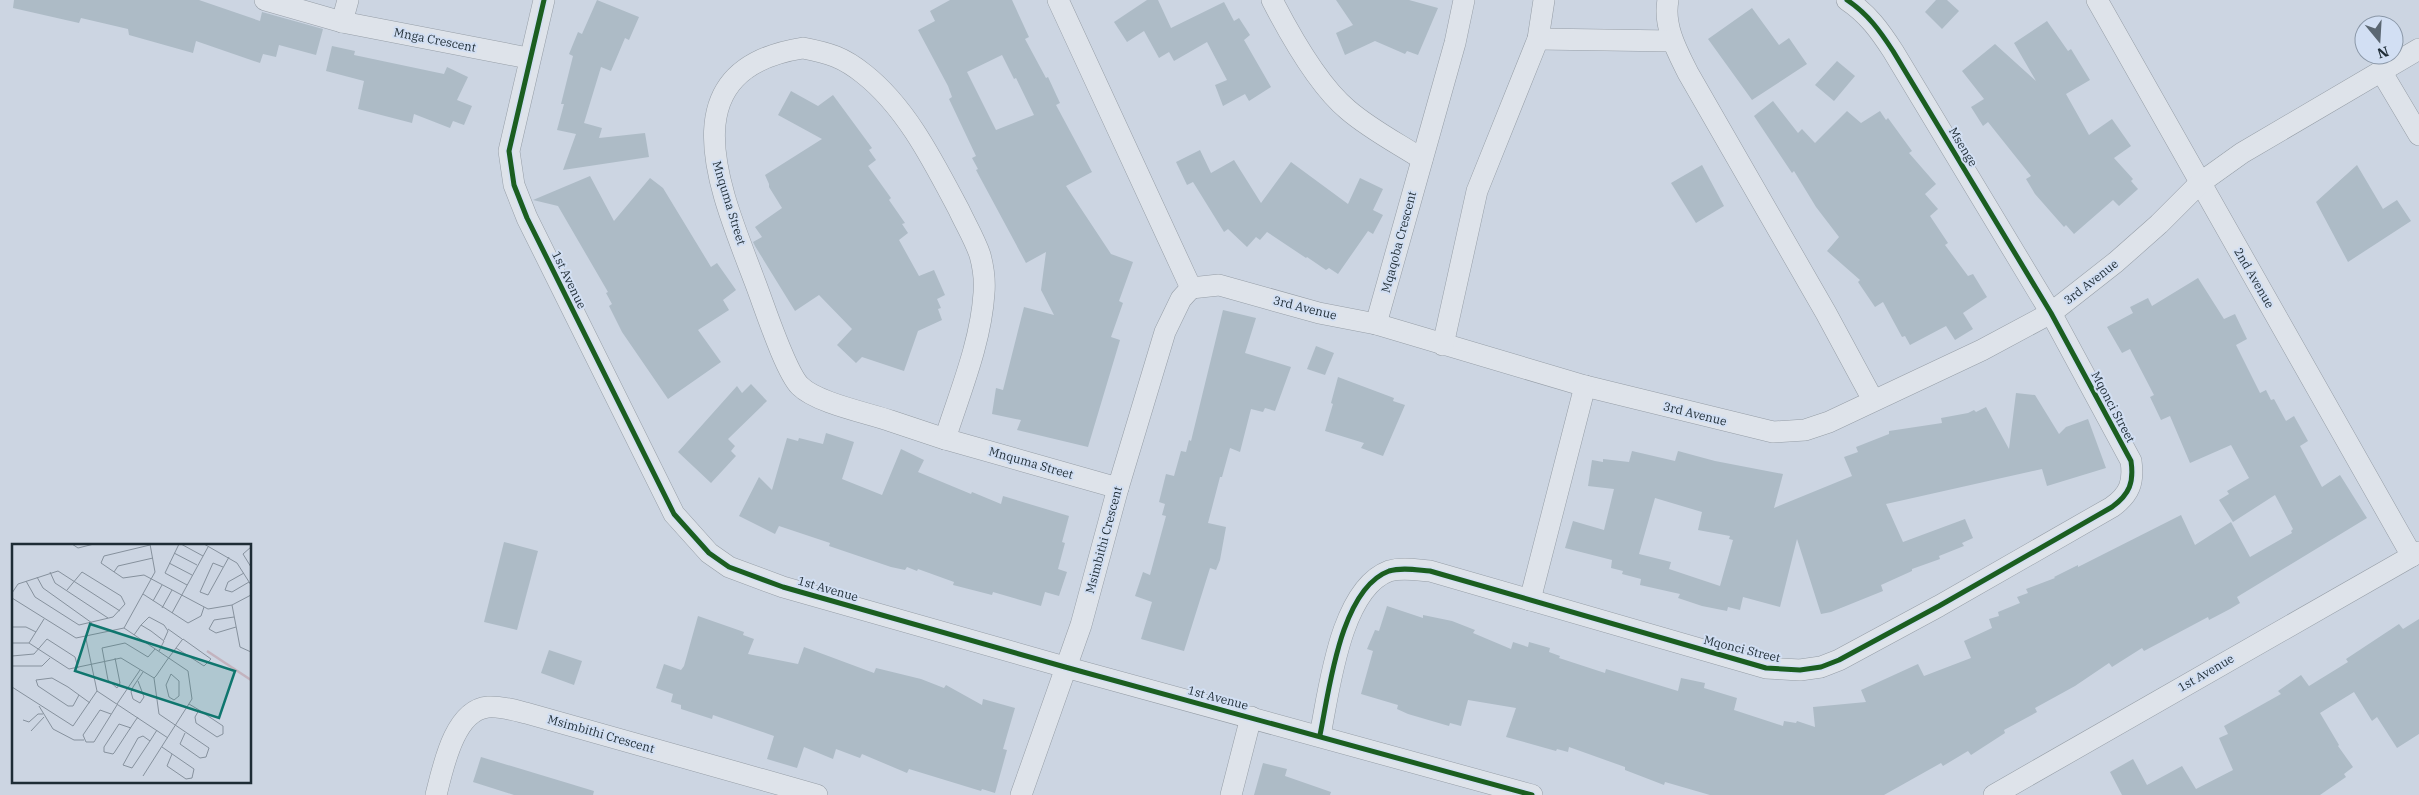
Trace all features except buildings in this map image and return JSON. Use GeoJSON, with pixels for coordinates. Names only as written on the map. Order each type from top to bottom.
{"type":"FeatureCollection","features":[{"type":"Feature","properties":{"kind":"street","name":"Mnga Crescent"},"geometry":{"type":"LineString","coordinates":[[265,0],[342,22],[528,58]]}},
{"type":"Feature","properties":{"kind":"street"},"geometry":{"type":"LineString","coordinates":[[342,22],[348,0]]}},
{"type":"Feature","properties":{"kind":"street","name":"1st Avenue"},"geometry":{"type":"LineString","coordinates":[[544,0],[528,58],[509,151],[514,185],[527,218],[674,514],[692,537],[708,553],[729,567],[775,584],[1065,668],[1320,735],[1532,795]]}},
{"type":"Feature","properties":{"kind":"street"},"geometry":{"type":"LineString","coordinates":[[1058,0],[1191,288]]}},
{"type":"Feature","properties":{"kind":"street"},"geometry":{"type":"LineString","coordinates":[[1272,0],[1329,92],[1347,110],[1422,158]]}},
{"type":"Feature","properties":{"kind":"street","name":"Mqaqoba Crescent"},"geometry":{"type":"LineString","coordinates":[[1376,324],[1455,43],[1464,0]]}},
{"type":"Feature","properties":{"kind":"street"},"geometry":{"type":"LineString","coordinates":[[1443,345],[1477,192],[1538,39],[1544,0]]}},
{"type":"Feature","properties":{"kind":"street"},"geometry":{"type":"LineString","coordinates":[[1668,0],[1668,23],[1672,41],[1688,73],[1826,313],[1873,400]]}},
{"type":"Feature","properties":{"kind":"street","name":"Msenge"},"geometry":{"type":"LineString","coordinates":[[1847,0],[1860,8],[1875,24],[1894,51],[2051,312]]}},
{"type":"Feature","properties":{"kind":"street","name":"2nd Avenue"},"geometry":{"type":"LineString","coordinates":[[2097,0],[2200,183],[2416,554]]}},
{"type":"Feature","properties":{"kind":"street"},"geometry":{"type":"LineString","coordinates":[[1538,39],[1672,41]]}},
{"type":"Feature","properties":{"kind":"street","name":"Mnquma Street"},"geometry":{"type":"LineString","coordinates":[[945,439],[968,370],[984,292],[980,255],[946,186],[915,132],[890,98],[864,74],[834,54],[802,48],[777,52],[759,61],[737,77],[722,96],[713,134],[714,158],[727,204],[786,360],[796,381],[809,393],[945,439],[1118,488]]}},
{"type":"Feature","properties":{"kind":"street","name":"3rd Avenue"},"geometry":{"type":"LineString","coordinates":[[1191,288],[1219,285],[1319,313],[1376,324],[1585,386],[1773,432],[1805,430],[1829,422],[1982,350],[2051,312],[2123,256],[2200,183],[2242,153],[2419,49]]}},
{"type":"Feature","properties":{"kind":"street"},"geometry":{"type":"LineString","coordinates":[[2381,71],[2419,135]]}},
{"type":"Feature","properties":{"kind":"street","name":"Msimbithi Crescent"},"geometry":{"type":"LineString","coordinates":[[1021,795],[1095,579],[1118,488],[1165,332],[1181,299],[1191,288]]}},
{"type":"Feature","properties":{"kind":"street","name":"Mqonci Street"},"geometry":{"type":"LineString","coordinates":[[1320,735],[1342,639],[1353,609],[1363,591],[1375,579],[1389,571],[1404,569],[1430,571],[1766,668],[1784,670],[1821,668],[1939,606],[2112,507],[2122,500],[2129,491],[2132,482],[2131,461],[2051,312]]}},
{"type":"Feature","properties":{"kind":"street"},"geometry":{"type":"LineString","coordinates":[[1530,600],[1585,386]]}},
{"type":"Feature","properties":{"kind":"street","name":"1st Avenue"},"geometry":{"type":"LineString","coordinates":[[1994,795],[2416,554]]}},
{"type":"Feature","properties":{"kind":"street","name":"Msimbithi Crescent"},"geometry":{"type":"LineString","coordinates":[[436,795],[446,757],[465,718],[477,710],[488,707],[526,713],[817,795]]}},
{"type":"Feature","properties":{"kind":"street"},"geometry":{"type":"LineString","coordinates":[[1231,795],[1252,717]]}},
{"type":"Feature","properties":{"kind":"cycle path"},"geometry":{"type":"LineString","coordinates":[[544,0],[509,151],[514,185],[527,218],[674,514],[709,553],[729,567],[783,587],[1065,667],[1532,795]]}},
{"type":"Feature","properties":{"kind":"cycle path"},"geometry":{"type":"LineString","coordinates":[[1320,735],[1333,669],[1348,619],[1359,598],[1372,581],[1389,571],[1404,569],[1430,571],[1766,668],[1800,670],[1821,667],[1839,660],[1939,606],[2112,507],[2127,492],[2132,475],[2131,461],[2051,313],[1893,51],[1873,23],[1847,0]]}}]}
